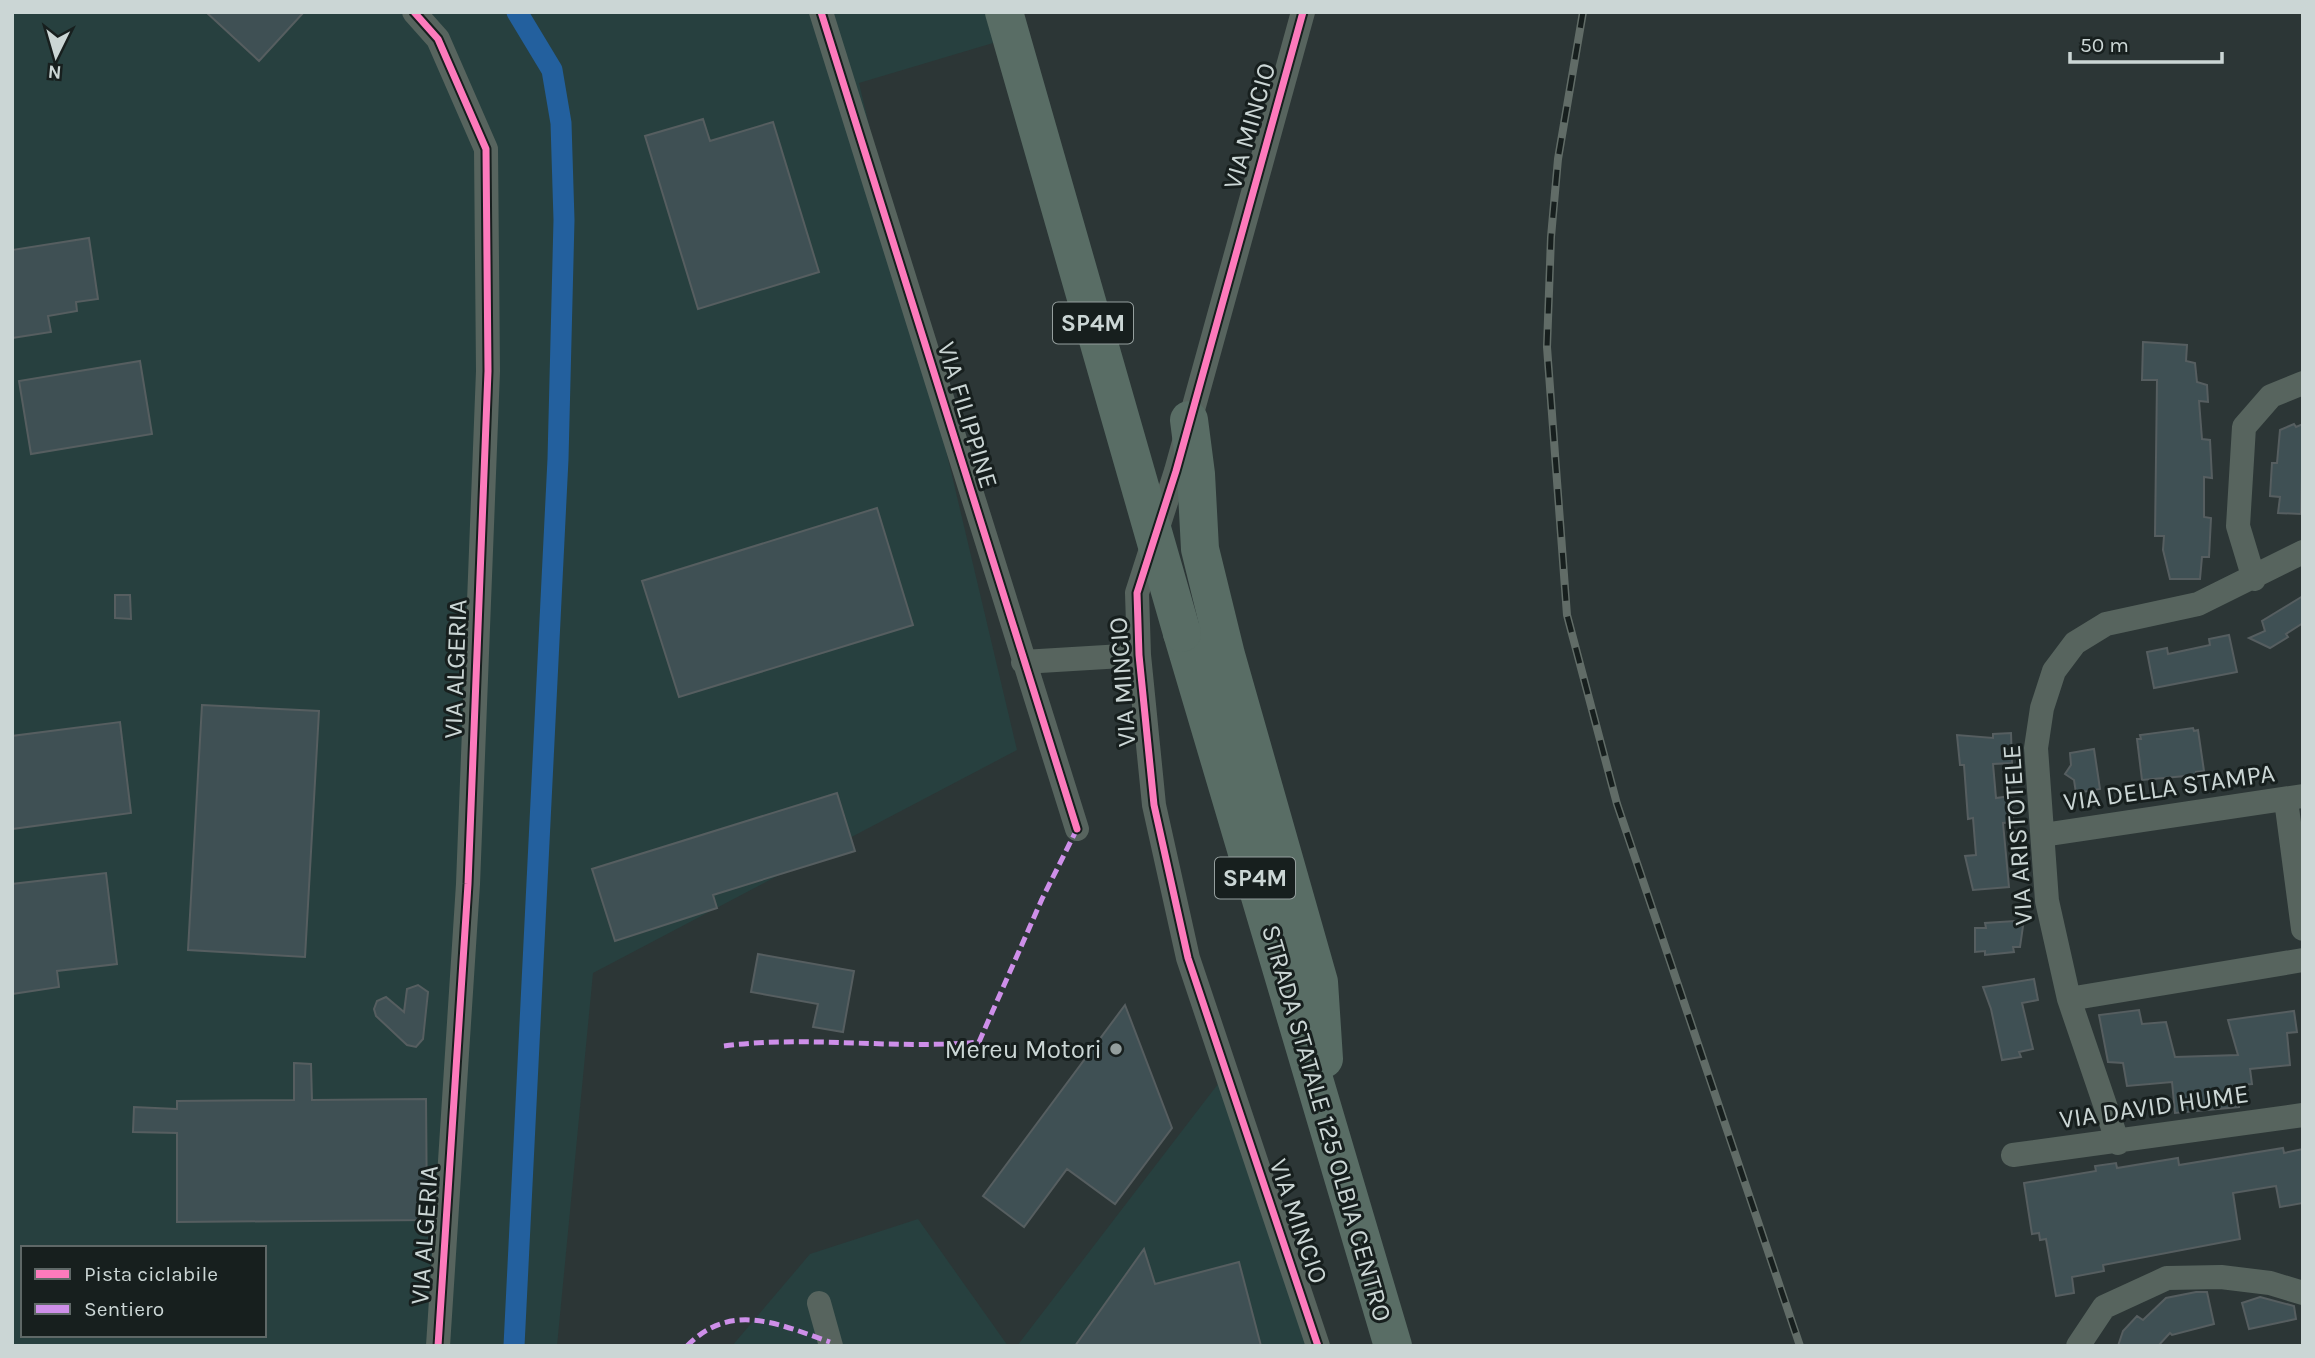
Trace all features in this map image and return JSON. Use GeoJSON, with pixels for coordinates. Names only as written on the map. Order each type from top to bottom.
{"type":"FeatureCollection","features":[{"type":"Feature","properties":{"kind":"main road","name":"STRADA STATALE 125 OLBIA CENTRO"},"geometry":{"type":"LineString","coordinates":[[1004,12],[1182,633],[1393,1346]]}},
{"type":"Feature","properties":{"kind":"main road"},"geometry":{"type":"LineString","coordinates":[[1189,420],[1196,474],[1200,549],[1319,982],[1327,1124]]}},
{"type":"Feature","properties":{"kind":"street","name":"VIA ALGERIA"},"geometry":{"type":"LineString","coordinates":[[414,12],[438,39],[486,149],[488,371],[473,759],[438,1346]]}},
{"type":"Feature","properties":{"kind":"street","name":"VIA FILIPPINE"},"geometry":{"type":"LineString","coordinates":[[821,12],[1077,829]]}},
{"type":"Feature","properties":{"kind":"street","name":"VIA MINCIO"},"geometry":{"type":"LineString","coordinates":[[1303,12],[1189,420],[1137,593],[1139,655],[1154,805],[1188,958],[1318,1346]]}},
{"type":"Feature","properties":{"kind":"street"},"geometry":{"type":"LineString","coordinates":[[2254,579],[2238,526],[2244,427],[2271,396],[2303,383]]}},
{"type":"Feature","properties":{"kind":"street","name":"VIA ARISTOTELE"},"geometry":{"type":"LineString","coordinates":[[2118,1143],[2068,999],[2047,901],[2036,748],[2042,708],[2054,671],[2075,643],[2106,624],[2198,604],[2254,579],[2303,552]]}},
{"type":"Feature","properties":{"kind":"street"},"geometry":{"type":"LineString","coordinates":[[1023,662],[1139,655]]}},
{"type":"Feature","properties":{"kind":"street"},"geometry":{"type":"LineString","coordinates":[[2294,798],[2303,929]]}},
{"type":"Feature","properties":{"kind":"street","name":"VIA DELLA STAMPA"},"geometry":{"type":"LineString","coordinates":[[2043,835],[2294,798]]}},
{"type":"Feature","properties":{"kind":"street"},"geometry":{"type":"LineString","coordinates":[[2068,999],[2303,960]]}},
{"type":"Feature","properties":{"kind":"street","name":"VIA DAVID HUME"},"geometry":{"type":"LineString","coordinates":[[2013,1155],[2118,1143],[2303,1115]]}},
{"type":"Feature","properties":{"kind":"street"},"geometry":{"type":"LineString","coordinates":[[2078,1346],[2104,1307],[2167,1278],[2221,1278],[2270,1283],[2303,1293]]}},
{"type":"Feature","properties":{"kind":"street"},"geometry":{"type":"LineString","coordinates":[[819,1303],[831,1346]]}},
{"type":"Feature","properties":{"kind":"shaded area"},"geometry":{"type":"Polygon","coordinates":[[[12,12],[985,12],[993,43],[859,83],[1017,750],[593,973],[557,1346],[12,1346],[12,12]]]}},
{"type":"Feature","properties":{"kind":"shaded area"},"geometry":{"type":"Polygon","coordinates":[[[1231,1067],[1308,1346],[1017,1346],[1231,1067]]]}},
{"type":"Feature","properties":{"kind":"shaded area"},"geometry":{"type":"Polygon","coordinates":[[[918,1219],[1008,1346],[732,1346],[810,1254],[918,1219]]]}},
{"type":"Feature","properties":{"kind":"building"},"geometry":{"type":"Polygon","coordinates":[[[206,12],[304,12],[259,61],[206,12]]]}},
{"type":"Feature","properties":{"kind":"building"},"geometry":{"type":"Polygon","coordinates":[[[703,119],[710,141],[773,122],[819,272],[698,309],[645,136],[703,119]]]}},
{"type":"Feature","properties":{"kind":"building"},"geometry":{"type":"Polygon","coordinates":[[[89,238],[98,299],[76,302],[77,311],[48,316],[51,332],[12,338],[12,250],[89,238]]]}},
{"type":"Feature","properties":{"kind":"building"},"geometry":{"type":"Polygon","coordinates":[[[2143,342],[2187,345],[2186,361],[2195,363],[2197,382],[2207,385],[2208,402],[2199,401],[2202,439],[2210,440],[2212,478],[2204,477],[2204,517],[2211,518],[2209,557],[2202,557],[2200,579],[2170,579],[2163,550],[2164,536],[2155,536],[2157,380],[2142,380],[2143,342]]]}},
{"type":"Feature","properties":{"kind":"building"},"geometry":{"type":"Polygon","coordinates":[[[140,361],[152,434],[31,454],[19,381],[140,361]]]}},
{"type":"Feature","properties":{"kind":"building"},"geometry":{"type":"Polygon","coordinates":[[[2294,424],[2296,427],[2303,424],[2301,514],[2278,513],[2280,497],[2270,496],[2272,463],[2277,463],[2280,430],[2294,424]]]}},
{"type":"Feature","properties":{"kind":"building"},"geometry":{"type":"Polygon","coordinates":[[[877,508],[913,625],[679,697],[642,581],[877,508]]]}},
{"type":"Feature","properties":{"kind":"building"},"geometry":{"type":"Polygon","coordinates":[[[115,595],[130,595],[131,619],[115,618],[115,595]]]}},
{"type":"Feature","properties":{"kind":"building"},"geometry":{"type":"Polygon","coordinates":[[[2303,596],[2303,623],[2286,634],[2288,637],[2270,648],[2249,638],[2265,631],[2262,621],[2303,596]]]}},
{"type":"Feature","properties":{"kind":"building"},"geometry":{"type":"Polygon","coordinates":[[[2229,635],[2237,672],[2154,688],[2147,652],[2167,648],[2168,654],[2210,645],[2209,639],[2229,635]]]}},
{"type":"Feature","properties":{"kind":"building"},"geometry":{"type":"Polygon","coordinates":[[[202,705],[319,711],[305,957],[188,950],[202,705]]]}},
{"type":"Feature","properties":{"kind":"building"},"geometry":{"type":"Polygon","coordinates":[[[120,722],[131,813],[12,829],[12,736],[120,722]]]}},
{"type":"Feature","properties":{"kind":"building"},"geometry":{"type":"Polygon","coordinates":[[[2193,728],[2194,731],[2198,730],[2204,771],[2196,772],[2196,775],[2142,780],[2137,739],[2141,739],[2140,735],[2193,728]]]}},
{"type":"Feature","properties":{"kind":"building"},"geometry":{"type":"Polygon","coordinates":[[[2011,733],[2012,763],[1993,764],[1996,798],[2011,796],[2013,822],[2003,823],[2009,887],[1973,890],[1965,856],[1976,855],[1973,818],[1968,819],[1964,765],[1960,765],[1957,735],[1993,738],[1993,734],[2011,733]]]}},
{"type":"Feature","properties":{"kind":"building"},"geometry":{"type":"Polygon","coordinates":[[[2094,749],[2100,789],[2076,793],[2074,780],[2065,774],[2071,765],[2070,753],[2094,749]]]}},
{"type":"Feature","properties":{"kind":"building"},"geometry":{"type":"Polygon","coordinates":[[[837,793],[855,851],[713,895],[717,908],[615,941],[592,869],[837,793]]]}},
{"type":"Feature","properties":{"kind":"building"},"geometry":{"type":"Polygon","coordinates":[[[106,873],[117,964],[57,971],[59,987],[12,994],[12,884],[106,873]]]}},
{"type":"Feature","properties":{"kind":"building"},"geometry":{"type":"Polygon","coordinates":[[[2015,921],[2016,926],[2023,926],[2020,947],[2013,947],[2014,952],[1985,955],[1985,951],[1975,952],[1975,928],[1986,928],[1985,923],[2015,921]]]}},
{"type":"Feature","properties":{"kind":"building"},"geometry":{"type":"Polygon","coordinates":[[[758,954],[854,971],[843,1032],[813,1027],[818,1004],[751,992],[758,954]]]}},
{"type":"Feature","properties":{"kind":"building"},"geometry":{"type":"Polygon","coordinates":[[[2034,979],[2038,1000],[2022,1003],[2033,1049],[2019,1052],[2021,1057],[2002,1060],[1991,1009],[1983,987],[2034,979]]]}},
{"type":"Feature","properties":{"kind":"building"},"geometry":{"type":"Polygon","coordinates":[[[418,985],[428,992],[423,1039],[416,1047],[407,1045],[376,1016],[374,1009],[377,1001],[386,997],[404,1012],[407,989],[418,985]]]}},
{"type":"Feature","properties":{"kind":"building"},"geometry":{"type":"Polygon","coordinates":[[[1125,1005],[1172,1128],[1115,1204],[1067,1169],[1024,1227],[983,1196],[1125,1005]]]}},
{"type":"Feature","properties":{"kind":"building"},"geometry":{"type":"Polygon","coordinates":[[[2139,1010],[2142,1024],[2166,1022],[2175,1057],[2238,1055],[2228,1020],[2294,1011],[2297,1032],[2287,1033],[2290,1065],[2250,1069],[2252,1084],[2238,1085],[2239,1107],[2175,1113],[2172,1082],[2127,1086],[2123,1063],[2108,1062],[2099,1015],[2139,1010]]]}},
{"type":"Feature","properties":{"kind":"building"},"geometry":{"type":"Polygon","coordinates":[[[294,1063],[311,1064],[312,1100],[426,1099],[427,1220],[177,1222],[177,1133],[133,1132],[134,1107],[177,1109],[177,1101],[294,1100],[294,1063]]]}},
{"type":"Feature","properties":{"kind":"building"},"geometry":{"type":"Polygon","coordinates":[[[2283,1148],[2284,1153],[2303,1149],[2303,1203],[2280,1207],[2276,1186],[2233,1193],[2240,1239],[2103,1265],[2104,1271],[2072,1277],[2074,1293],[2056,1296],[2046,1239],[2040,1240],[2039,1233],[2032,1234],[2024,1183],[2096,1171],[2095,1166],[2116,1163],[2117,1168],[2178,1158],[2179,1165],[2283,1148]]]}},
{"type":"Feature","properties":{"kind":"building"},"geometry":{"type":"Polygon","coordinates":[[[1144,1249],[1155,1284],[1239,1262],[1261,1346],[1075,1346],[1144,1249]]]}},
{"type":"Feature","properties":{"kind":"building"},"geometry":{"type":"Polygon","coordinates":[[[2207,1292],[2214,1324],[2172,1335],[2170,1333],[2158,1346],[2118,1346],[2123,1331],[2137,1316],[2143,1320],[2166,1298],[2207,1292]]]}},
{"type":"Feature","properties":{"kind":"building"},"geometry":{"type":"Polygon","coordinates":[[[2260,1297],[2294,1306],[2296,1319],[2249,1329],[2242,1303],[2260,1297]]]}},
{"type":"Feature","properties":{"kind":"waterway"},"geometry":{"type":"LineString","coordinates":[[514,1346],[558,459],[564,220],[561,123],[552,70],[517,12]]}},
{"type":"Feature","properties":{"kind":"railway"},"geometry":{"type":"LineString","coordinates":[[1583,12],[1558,159],[1551,237],[1547,347],[1567,615],[1617,804],[1800,1346]]}},
{"type":"Feature","properties":{"kind":"marked path"},"geometry":{"type":"LineString","coordinates":[[724,1046],[787,1042],[979,1042],[1042,899],[1077,829]]}},
{"type":"Feature","properties":{"kind":"marked path"},"geometry":{"type":"LineString","coordinates":[[687,1346],[704,1332],[738,1320],[774,1323],[830,1342]]}},
{"type":"Feature","properties":{"kind":"cycle path"},"geometry":{"type":"LineString","coordinates":[[414,12],[438,39],[486,149],[488,371],[468,884],[438,1346]]}},
{"type":"Feature","properties":{"kind":"cycle path"},"geometry":{"type":"LineString","coordinates":[[821,12],[1077,829]]}},
{"type":"Feature","properties":{"kind":"cycle path"},"geometry":{"type":"LineString","coordinates":[[1303,12],[1176,471],[1137,593],[1139,655],[1154,805],[1188,958],[1318,1346]]}},
{"type":"Feature","properties":{"kind":"place","name":"Mereu Motori"},"geometry":{"type":"Point","coordinates":[1116,1049]}}]}
